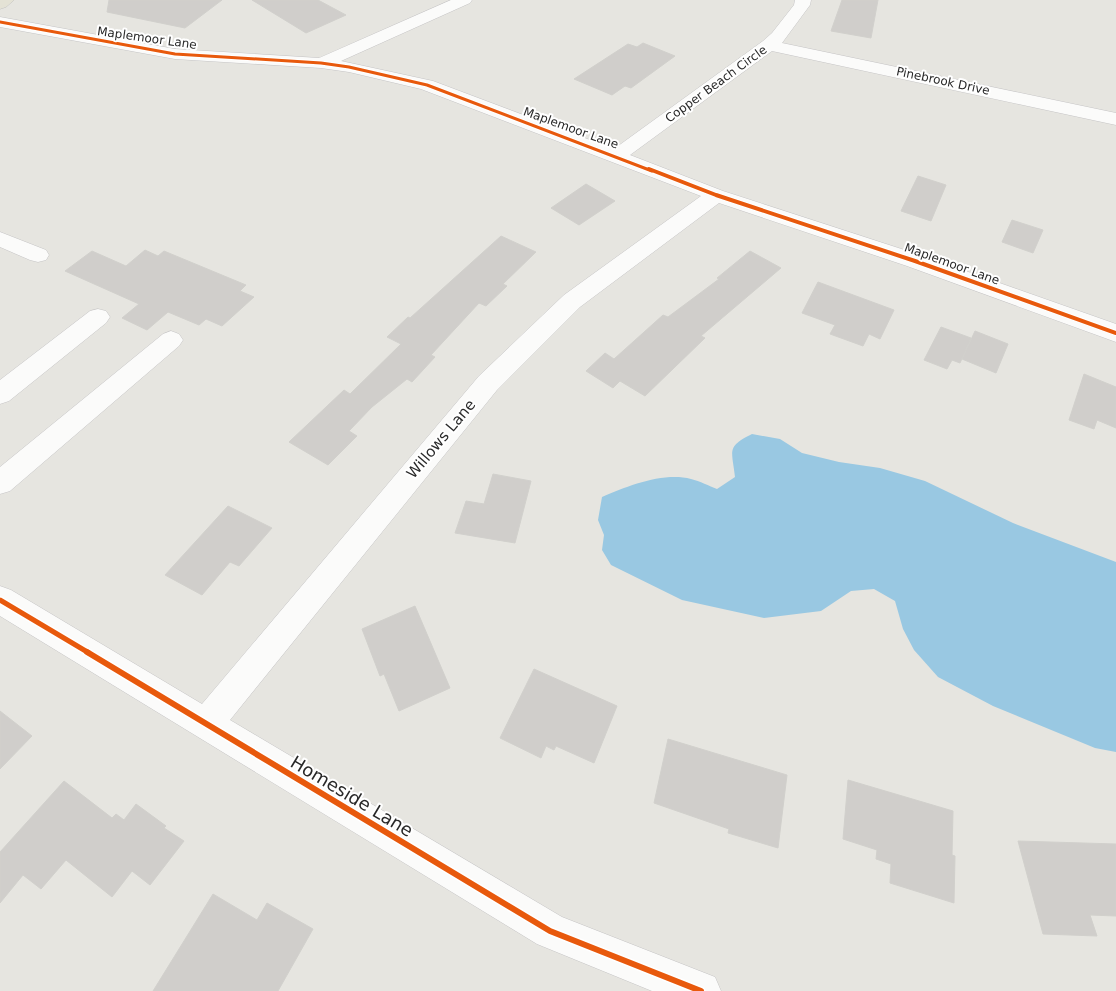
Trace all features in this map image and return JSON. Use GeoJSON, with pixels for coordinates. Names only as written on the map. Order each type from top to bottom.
{"type":"FeatureCollection","features":[{"type":"Feature","properties":{"kind":"main road"},"geometry":{"type":"LineString","coordinates":[[0,4],[6,0]]}},
{"type":"Feature","properties":{"kind":"street"},"geometry":{"type":"LineString","coordinates":[[320,63],[464,0]]}},
{"type":"Feature","properties":{"kind":"street","name":"Copper Beach Circle"},"geometry":{"type":"LineString","coordinates":[[617,156],[769,45],[778,37],[802,5],[803,0]]}},
{"type":"Feature","properties":{"kind":"street","name":"Maplemoor Lane"},"geometry":{"type":"LineString","coordinates":[[0,22],[175,54],[320,63],[391,76],[426,85],[716,194],[916,261],[1116,333]]}},
{"type":"Feature","properties":{"kind":"street","name":"Pinebrook Drive"},"geometry":{"type":"LineString","coordinates":[[769,45],[1116,119]]}},
{"type":"Feature","properties":{"kind":"street","name":"Willows Lane"},"geometry":{"type":"LineString","coordinates":[[206,724],[488,383],[572,301],[716,194]]}},
{"type":"Feature","properties":{"kind":"street"},"geometry":{"type":"LineString","coordinates":[[0,239],[38,255]]}},
{"type":"Feature","properties":{"kind":"street"},"geometry":{"type":"LineString","coordinates":[[0,394],[98,317]]}},
{"type":"Feature","properties":{"kind":"street"},"geometry":{"type":"LineString","coordinates":[[0,483],[171,340]]}},
{"type":"Feature","properties":{"kind":"street","name":"Homeside Lane"},"geometry":{"type":"LineString","coordinates":[[0,600],[550,931],[702,991]]}},
{"type":"Feature","properties":{"kind":"water"},"geometry":{"type":"Polygon","coordinates":[[[752,434],[780,439],[802,453],[839,462],[880,468],[925,481],[1013,523],[1116,562],[1116,752],[1095,748],[993,706],[938,677],[914,650],[903,629],[895,601],[874,589],[851,591],[821,611],[764,618],[682,600],[611,565],[602,550],[604,535],[598,520],[602,497],[646,481],[669,477],[691,479],[717,489],[735,477],[732,455],[734,446],[752,434]]]}},
{"type":"Feature","properties":{"kind":"building"},"geometry":{"type":"Polygon","coordinates":[[[109,0],[222,0],[185,28],[107,12],[109,0]]]}},
{"type":"Feature","properties":{"kind":"building"},"geometry":{"type":"Polygon","coordinates":[[[252,0],[318,0],[346,15],[306,33],[252,0]]]}},
{"type":"Feature","properties":{"kind":"building"},"geometry":{"type":"Polygon","coordinates":[[[842,0],[878,0],[871,38],[831,31],[842,0]]]}},
{"type":"Feature","properties":{"kind":"building"},"geometry":{"type":"Polygon","coordinates":[[[643,43],[675,56],[631,88],[625,86],[612,95],[574,79],[628,44],[637,47],[643,43]]]}},
{"type":"Feature","properties":{"kind":"building"},"geometry":{"type":"Polygon","coordinates":[[[918,176],[946,185],[931,221],[901,211],[918,176]]]}},
{"type":"Feature","properties":{"kind":"building"},"geometry":{"type":"Polygon","coordinates":[[[586,184],[615,201],[579,225],[551,208],[586,184]]]}},
{"type":"Feature","properties":{"kind":"building"},"geometry":{"type":"Polygon","coordinates":[[[1012,220],[1043,230],[1033,253],[1002,242],[1012,220]]]}},
{"type":"Feature","properties":{"kind":"building"},"geometry":{"type":"Polygon","coordinates":[[[501,236],[536,252],[503,284],[507,286],[486,306],[479,303],[431,355],[435,357],[412,382],[407,379],[372,407],[349,431],[357,436],[328,465],[289,442],[344,390],[350,394],[401,344],[387,337],[501,236]]]}},
{"type":"Feature","properties":{"kind":"building"},"geometry":{"type":"Polygon","coordinates":[[[145,250],[158,256],[164,251],[246,285],[240,291],[254,297],[222,326],[206,319],[199,325],[168,312],[147,330],[122,318],[139,304],[65,271],[92,251],[126,266],[145,250]]]}},
{"type":"Feature","properties":{"kind":"building"},"geometry":{"type":"Polygon","coordinates":[[[750,251],[781,268],[701,336],[705,338],[645,396],[620,381],[613,388],[586,371],[605,353],[614,359],[663,315],[668,317],[719,279],[717,278],[750,251]]]}},
{"type":"Feature","properties":{"kind":"building"},"geometry":{"type":"Polygon","coordinates":[[[818,282],[894,310],[880,339],[869,334],[863,346],[830,334],[835,325],[802,313],[818,282]]]}},
{"type":"Feature","properties":{"kind":"building"},"geometry":{"type":"Polygon","coordinates":[[[941,327],[971,338],[960,363],[952,360],[947,369],[924,360],[941,327]]]}},
{"type":"Feature","properties":{"kind":"building"},"geometry":{"type":"Polygon","coordinates":[[[975,331],[1008,344],[996,373],[962,359],[975,331]]]}},
{"type":"Feature","properties":{"kind":"building"},"geometry":{"type":"Polygon","coordinates":[[[1084,374],[1116,387],[1116,428],[1097,420],[1094,429],[1069,420],[1084,374]]]}},
{"type":"Feature","properties":{"kind":"building"},"geometry":{"type":"Polygon","coordinates":[[[493,474],[531,481],[515,543],[455,533],[466,501],[484,504],[493,474]]]}},
{"type":"Feature","properties":{"kind":"building"},"geometry":{"type":"Polygon","coordinates":[[[228,506],[272,528],[239,566],[230,562],[202,595],[165,575],[228,506]]]}},
{"type":"Feature","properties":{"kind":"building"},"geometry":{"type":"Polygon","coordinates":[[[415,606],[450,688],[399,711],[384,674],[380,676],[362,629],[415,606]]]}},
{"type":"Feature","properties":{"kind":"building"},"geometry":{"type":"Polygon","coordinates":[[[534,669],[617,706],[594,763],[556,746],[554,750],[546,746],[541,758],[500,738],[534,669]]]}},
{"type":"Feature","properties":{"kind":"building"},"geometry":{"type":"Polygon","coordinates":[[[0,711],[32,736],[0,769],[0,711]]]}},
{"type":"Feature","properties":{"kind":"building"},"geometry":{"type":"Polygon","coordinates":[[[668,739],[787,775],[778,848],[728,833],[729,829],[654,803],[668,739]]]}},
{"type":"Feature","properties":{"kind":"building"},"geometry":{"type":"Polygon","coordinates":[[[848,780],[953,811],[952,855],[955,856],[954,903],[890,883],[891,864],[876,859],[877,850],[843,839],[848,780]]]}},
{"type":"Feature","properties":{"kind":"building"},"geometry":{"type":"Polygon","coordinates":[[[64,781],[112,818],[116,814],[124,820],[136,804],[166,826],[164,828],[184,841],[150,885],[132,871],[112,897],[66,860],[41,889],[23,875],[0,903],[0,852],[64,781]]]}},
{"type":"Feature","properties":{"kind":"building"},"geometry":{"type":"Polygon","coordinates":[[[1018,841],[1116,844],[1116,916],[1090,915],[1097,936],[1043,934],[1018,841]]]}},
{"type":"Feature","properties":{"kind":"building"},"geometry":{"type":"Polygon","coordinates":[[[213,894],[257,920],[267,903],[313,929],[278,991],[153,991],[213,894]]]}},
{"type":"Feature","properties":{"kind":"cycle path"},"geometry":{"type":"LineString","coordinates":[[0,22],[175,54],[321,63],[349,67],[427,85],[716,195],[915,261],[1116,333]]}},
{"type":"Feature","properties":{"kind":"cycle path"},"geometry":{"type":"LineString","coordinates":[[0,600],[550,931],[701,991]]}}]}
